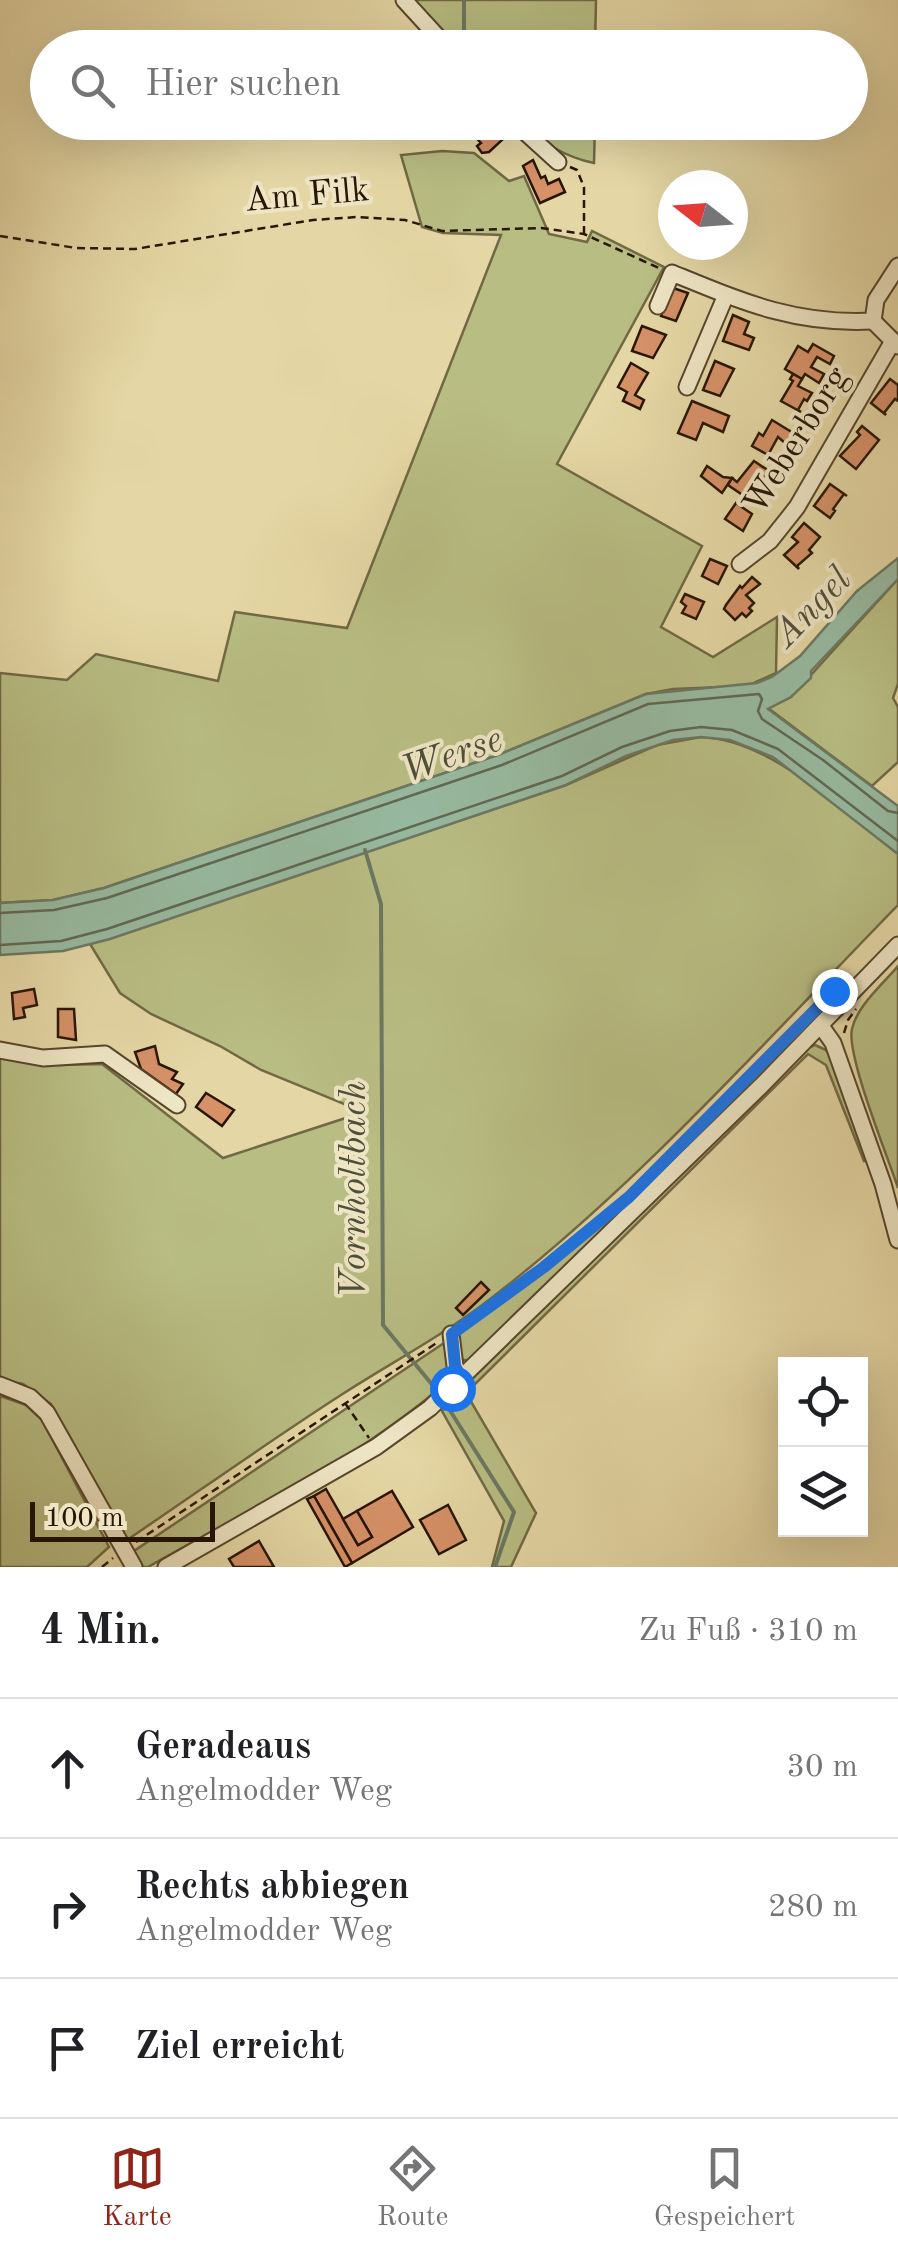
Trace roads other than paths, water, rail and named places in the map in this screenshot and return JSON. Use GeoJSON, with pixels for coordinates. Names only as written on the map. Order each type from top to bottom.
{"type":"FeatureCollection","features":[{"type":"Feature","properties":{"kind":"street"},"geometry":{"type":"LineString","coordinates":[[404,0],[432,30]]}},
{"type":"Feature","properties":{"kind":"street"},"geometry":{"type":"LineString","coordinates":[[534,140],[558,162]]}},
{"type":"Feature","properties":{"kind":"street"},"geometry":{"type":"LineString","coordinates":[[873,321],[876,300],[898,266]]}},
{"type":"Feature","properties":{"kind":"street"},"geometry":{"type":"LineString","coordinates":[[658,306],[672,274],[789,317],[836,323],[873,321],[896,343]]}},
{"type":"Feature","properties":{"kind":"street"},"geometry":{"type":"LineString","coordinates":[[687,387],[726,295]]}},
{"type":"Feature","properties":{"kind":"street","name":"Weberborg"},"geometry":{"type":"LineString","coordinates":[[740,564],[770,541],[797,507],[896,343]]}},
{"type":"Feature","properties":{"kind":"street"},"geometry":{"type":"LineString","coordinates":[[166,1567],[376,1447],[430,1408],[898,946]]}},
{"type":"Feature","properties":{"kind":"street"},"geometry":{"type":"LineString","coordinates":[[821,1026],[833,1044],[883,1184],[898,1240]]}},
{"type":"Feature","properties":{"kind":"street"},"geometry":{"type":"LineString","coordinates":[[0,1050],[42,1058],[105,1054],[177,1105]]}},
{"type":"Feature","properties":{"kind":"street"},"geometry":{"type":"LineString","coordinates":[[452,1334],[457,1384]]}},
{"type":"Feature","properties":{"kind":"street"},"geometry":{"type":"LineString","coordinates":[[0,1386],[30,1398],[48,1413],[134,1567]]}},
{"type":"Feature","properties":{"kind":"street"},"geometry":{"type":"LineString","coordinates":[[196,1550],[207,1567]]}},
{"type":"Feature","properties":{"kind":"water"},"geometry":{"type":"Polygon","coordinates":[[[898,558],[898,579],[811,671],[811,678],[791,697],[768,709],[898,806],[898,854],[773,757],[730,740],[673,740],[626,756],[566,785],[110,939],[63,951],[0,955],[0,903],[53,900],[104,888],[498,755],[646,694],[757,683],[772,677],[800,656],[857,591],[898,558]]]}},
{"type":"Feature","properties":{"kind":"waterway"},"geometry":{"type":"LineString","coordinates":[[464,0],[464,30]]}},
{"type":"Feature","properties":{"kind":"waterway","name":"Vornholtbach"},"geometry":{"type":"LineString","coordinates":[[365,850],[381,904],[383,1325],[439,1393]]}},
{"type":"Feature","properties":{"kind":"waterway","name":"Vornholtbach"},"geometry":{"type":"LineString","coordinates":[[444,1401],[514,1512],[495,1567]]}},
{"type":"Feature","properties":{"kind":"water label","name":"Angel"},"geometry":{"type":"Point","coordinates":[813,608]}},
{"type":"Feature","properties":{"kind":"water label","name":"Werse"},"geometry":{"type":"Point","coordinates":[452,756]}}]}
